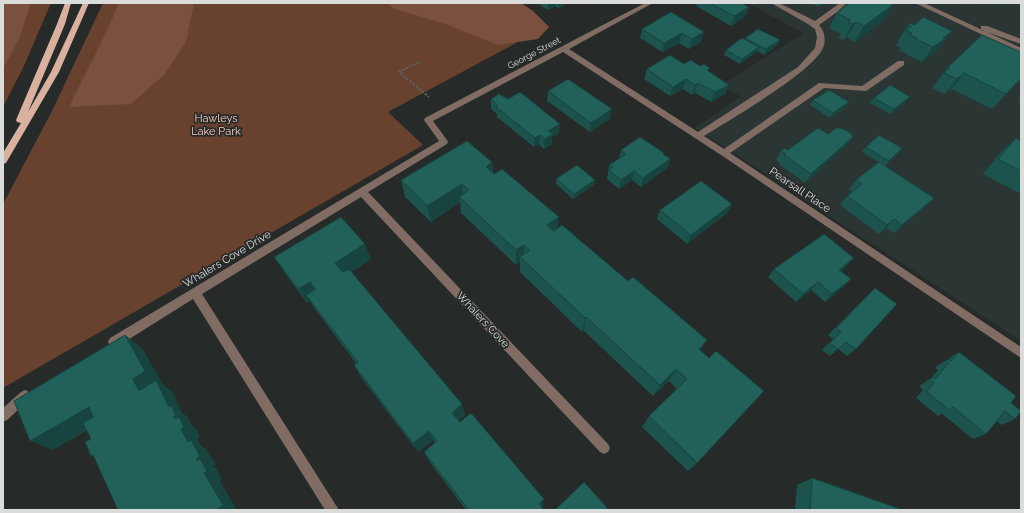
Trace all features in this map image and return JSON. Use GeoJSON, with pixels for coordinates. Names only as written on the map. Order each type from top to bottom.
{"type":"FeatureCollection","features":[{"type":"Feature","properties":{"kind":"main road"},"geometry":{"type":"LineString","coordinates":[[4,160],[61,24],[68,3]]}},
{"type":"Feature","properties":{"kind":"main road"},"geometry":{"type":"LineString","coordinates":[[4,160],[54,72],[86,3]]}},
{"type":"Feature","properties":{"kind":"street","name":"George Street"},"geometry":{"type":"LineString","coordinates":[[428,120],[650,3]]}},
{"type":"Feature","properties":{"kind":"street"},"geometry":{"type":"LineString","coordinates":[[698,136],[801,69],[819,48],[821,37],[818,28],[774,3]]}},
{"type":"Feature","properties":{"kind":"street"},"geometry":{"type":"LineString","coordinates":[[814,26],[844,3]]}},
{"type":"Feature","properties":{"kind":"street"},"geometry":{"type":"LineString","coordinates":[[918,3],[1021,42]]}},
{"type":"Feature","properties":{"kind":"street"},"geometry":{"type":"LineString","coordinates":[[930,8],[1021,52]]}},
{"type":"Feature","properties":{"kind":"street","name":"Pearsall Place"},"geometry":{"type":"LineString","coordinates":[[564,49],[724,153],[1021,354]]}},
{"type":"Feature","properties":{"kind":"street"},"geometry":{"type":"LineString","coordinates":[[724,153],[822,85],[863,89],[901,63]]}},
{"type":"Feature","properties":{"kind":"street","name":"Whalers Cove Drive"},"geometry":{"type":"LineString","coordinates":[[102,349],[444,142],[428,120]]}},
{"type":"Feature","properties":{"kind":"street","name":"Whalers Cove"},"geometry":{"type":"LineString","coordinates":[[362,192],[604,448]]}},
{"type":"Feature","properties":{"kind":"street"},"geometry":{"type":"LineString","coordinates":[[195,293],[332,510]]}},
{"type":"Feature","properties":{"kind":"street"},"geometry":{"type":"LineString","coordinates":[[3,416],[23,397],[36,389]]}},
{"type":"Feature","properties":{"kind":"path"},"geometry":{"type":"LineString","coordinates":[[419,62],[399,72],[446,111]]}},
{"type":"Feature","properties":{"kind":"shaded area"},"geometry":{"type":"Polygon","coordinates":[[[3,3],[31,3],[20,36],[3,69],[3,3]]]}},
{"type":"Feature","properties":{"kind":"shaded area"},"geometry":{"type":"Polygon","coordinates":[[[119,3],[194,3],[186,42],[164,75],[131,104],[69,107],[101,42],[119,3]]]}},
{"type":"Feature","properties":{"kind":"shaded area"},"geometry":{"type":"Polygon","coordinates":[[[387,3],[521,3],[533,11],[549,27],[538,39],[498,45],[448,25],[395,9],[387,3]]]}},
{"type":"Feature","properties":{"kind":"shaded area"},"geometry":{"type":"Polygon","coordinates":[[[747,3],[1021,3],[1021,341],[695,128],[741,97],[722,85],[803,33],[747,3]]]}},
{"type":"Feature","properties":{"kind":"green space"},"geometry":{"type":"Polygon","coordinates":[[[3,3],[51,3],[23,68],[3,107],[3,3]]]}},
{"type":"Feature","properties":{"kind":"green space","name":"Hawleys Lake Park"},"geometry":{"type":"Polygon","coordinates":[[[103,3],[512,3],[544,26],[516,43],[388,112],[423,145],[3,388],[3,204],[51,113],[103,3]]]}},
{"type":"Feature","properties":{"kind":"building"},"geometry":{"type":"Polygon","coordinates":[[[710,3],[741,3],[749,7],[734,16],[710,3]]]}},
{"type":"Feature","properties":{"kind":"building"},"geometry":{"type":"Polygon","coordinates":[[[849,3],[893,3],[891,4],[893,5],[864,26],[856,22],[852,24],[848,22],[851,20],[837,13],[849,3]]]}},
{"type":"Feature","properties":{"kind":"building"},"geometry":{"type":"Polygon","coordinates":[[[671,12],[704,32],[692,39],[682,33],[664,43],[642,29],[671,12]]]}},
{"type":"Feature","properties":{"kind":"building"},"geometry":{"type":"Polygon","coordinates":[[[923,17],[952,31],[943,38],[945,39],[933,47],[916,39],[917,38],[910,35],[912,33],[906,31],[911,26],[908,25],[911,23],[915,25],[923,17]]]}},
{"type":"Feature","properties":{"kind":"building"},"geometry":{"type":"Polygon","coordinates":[[[758,29],[780,40],[766,49],[745,38],[758,29]]]}},
{"type":"Feature","properties":{"kind":"building"},"geometry":{"type":"Polygon","coordinates":[[[982,35],[1021,52],[1021,78],[1006,94],[964,73],[957,79],[944,73],[950,68],[948,67],[982,35]]]}},
{"type":"Feature","properties":{"kind":"building"},"geometry":{"type":"Polygon","coordinates":[[[742,38],[759,47],[742,59],[726,50],[742,38]]]}},
{"type":"Feature","properties":{"kind":"building"},"geometry":{"type":"Polygon","coordinates":[[[670,55],[684,64],[691,60],[700,66],[704,64],[710,68],[707,70],[729,85],[715,92],[698,83],[695,85],[686,79],[673,87],[647,69],[670,55]]]}},
{"type":"Feature","properties":{"kind":"building"},"geometry":{"type":"Polygon","coordinates":[[[568,79],[612,109],[591,123],[548,91],[568,79]]]}},
{"type":"Feature","properties":{"kind":"building"},"geometry":{"type":"Polygon","coordinates":[[[890,85],[910,97],[894,109],[874,98],[890,85]]]}},
{"type":"Feature","properties":{"kind":"building"},"geometry":{"type":"Polygon","coordinates":[[[829,90],[849,102],[833,113],[813,100],[829,90]]]}},
{"type":"Feature","properties":{"kind":"building"},"geometry":{"type":"Polygon","coordinates":[[[520,92],[560,124],[548,131],[553,134],[545,139],[540,135],[535,138],[496,107],[498,106],[491,99],[499,94],[508,99],[520,92]]]}},
{"type":"Feature","properties":{"kind":"building"},"geometry":{"type":"Polygon","coordinates":[[[818,128],[828,134],[836,128],[841,128],[851,133],[853,137],[811,174],[784,155],[786,154],[781,151],[785,148],[788,150],[818,128]]]}},
{"type":"Feature","properties":{"kind":"building"},"geometry":{"type":"Polygon","coordinates":[[[879,135],[902,148],[889,161],[866,147],[879,135]]]}},
{"type":"Feature","properties":{"kind":"building"},"geometry":{"type":"Polygon","coordinates":[[[640,137],[664,153],[663,154],[670,159],[643,178],[634,171],[621,180],[609,170],[613,167],[609,165],[626,154],[621,150],[640,137]]]}},
{"type":"Feature","properties":{"kind":"building"},"geometry":{"type":"Polygon","coordinates":[[[1016,138],[1021,141],[1021,171],[998,159],[1016,138]]]}},
{"type":"Feature","properties":{"kind":"building"},"geometry":{"type":"Polygon","coordinates":[[[467,141],[492,162],[486,167],[494,174],[502,169],[559,217],[547,225],[554,231],[562,225],[628,281],[633,277],[707,340],[699,349],[709,358],[716,351],[764,391],[697,463],[649,416],[687,379],[676,369],[660,385],[520,257],[530,250],[524,245],[516,250],[459,197],[469,190],[462,184],[427,206],[401,180],[467,141]]]}},
{"type":"Feature","properties":{"kind":"building"},"geometry":{"type":"Polygon","coordinates":[[[879,162],[934,198],[902,225],[894,219],[887,225],[847,196],[862,184],[856,180],[879,162]]]}},
{"type":"Feature","properties":{"kind":"building"},"geometry":{"type":"Polygon","coordinates":[[[577,165],[595,180],[574,194],[556,179],[577,165]]]}},
{"type":"Feature","properties":{"kind":"building"},"geometry":{"type":"Polygon","coordinates":[[[701,181],[732,204],[691,235],[660,210],[701,181]]]}},
{"type":"Feature","properties":{"kind":"building"},"geometry":{"type":"Polygon","coordinates":[[[341,217],[365,244],[335,263],[343,272],[349,269],[462,404],[452,413],[460,422],[471,413],[544,499],[539,504],[544,510],[469,510],[424,452],[437,441],[429,431],[413,443],[354,365],[358,362],[306,295],[316,289],[310,282],[298,289],[274,257],[341,217]]]}},
{"type":"Feature","properties":{"kind":"building"},"geometry":{"type":"Polygon","coordinates":[[[824,234],[854,258],[839,270],[851,279],[832,294],[818,282],[803,294],[774,269],[824,234]]]}},
{"type":"Feature","properties":{"kind":"building"},"geometry":{"type":"Polygon","coordinates":[[[875,288],[897,304],[856,349],[846,342],[838,349],[830,343],[841,332],[836,328],[875,288]]]}},
{"type":"Feature","properties":{"kind":"building"},"geometry":{"type":"Polygon","coordinates":[[[125,335],[145,371],[133,379],[139,391],[156,380],[169,407],[171,405],[176,415],[173,417],[175,419],[179,417],[184,427],[181,429],[188,442],[191,440],[200,456],[196,459],[198,461],[200,459],[207,471],[204,473],[223,505],[217,510],[118,510],[93,455],[91,456],[85,442],[91,439],[83,423],[93,417],[89,407],[30,441],[14,401],[125,335]]]}},
{"type":"Feature","properties":{"kind":"building"},"geometry":{"type":"Polygon","coordinates":[[[959,352],[1016,396],[1011,403],[1021,411],[1015,419],[1005,411],[986,434],[953,407],[949,410],[927,392],[934,383],[930,379],[933,377],[935,379],[949,363],[946,361],[948,359],[951,361],[959,352]]]}},
{"type":"Feature","properties":{"kind":"building"},"geometry":{"type":"Polygon","coordinates":[[[812,478],[903,510],[810,510],[812,478]]]}},
{"type":"Feature","properties":{"kind":"building"},"geometry":{"type":"Polygon","coordinates":[[[584,482],[609,510],[555,510],[584,482]]]}}]}
